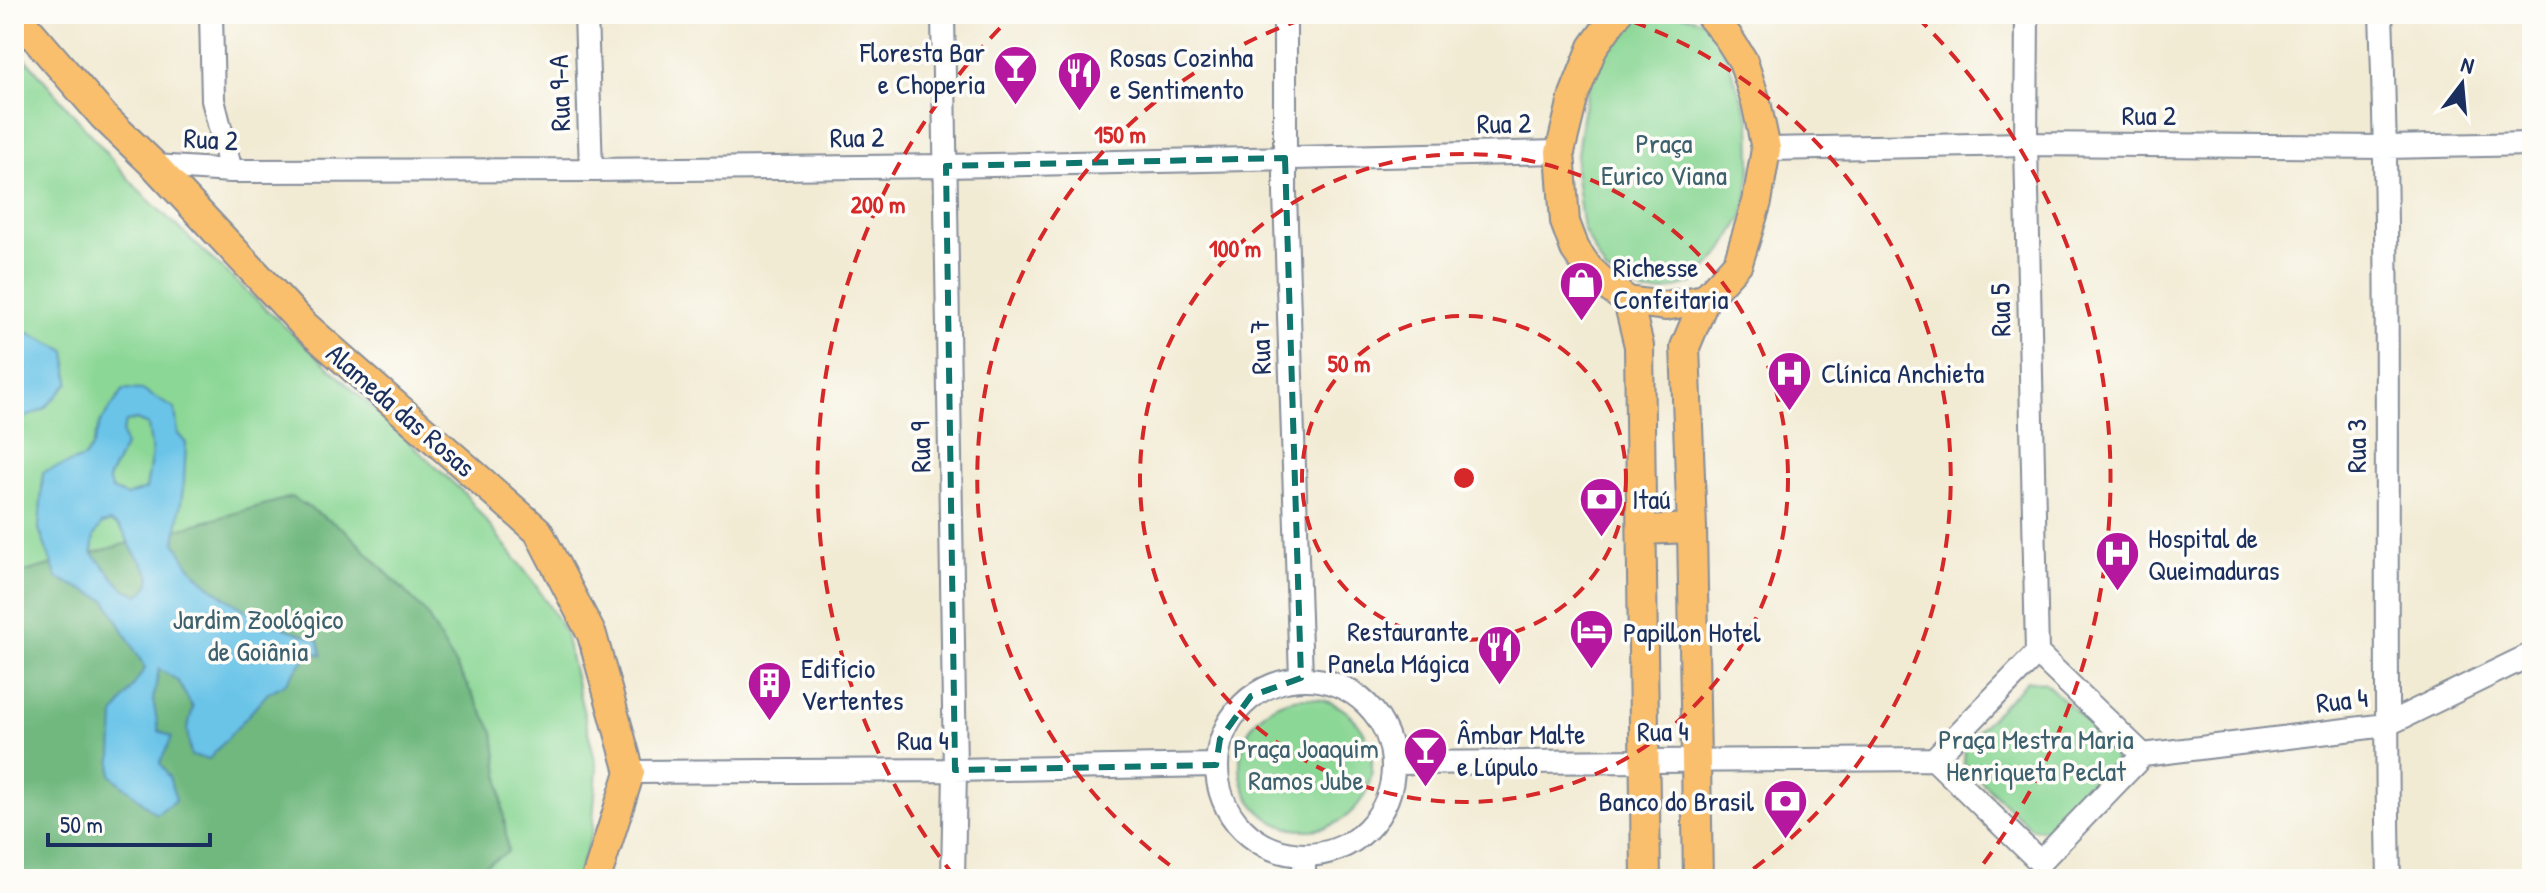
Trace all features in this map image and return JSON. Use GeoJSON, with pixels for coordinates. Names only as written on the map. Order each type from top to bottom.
{"type":"FeatureCollection","features":[{"type":"Feature","properties":{"kind":"main road","name":"Alameda das Rosas"},"geometry":{"type":"LineString","coordinates":[[15,14],[104,117],[155,166],[303,324],[538,531],[592,635],[630,772]]}},
{"type":"Feature","properties":{"kind":"main road"},"geometry":{"type":"LineString","coordinates":[[1617,14],[1593,47],[1574,95],[1560,152],[1565,222],[1575,249],[1588,268],[1628,301],[1665,306],[1705,299]]}},
{"type":"Feature","properties":{"kind":"main road"},"geometry":{"type":"LineString","coordinates":[[1698,879],[1692,528],[1685,347],[1705,299],[1738,263],[1757,202],[1766,149],[1743,61],[1709,14]]}},
{"type":"Feature","properties":{"kind":"main road"},"geometry":{"type":"LineString","coordinates":[[1628,301],[1639,346],[1646,879]]}},
{"type":"Feature","properties":{"kind":"main road"},"geometry":{"type":"LineString","coordinates":[[1642,530],[1692,528]]}},
{"type":"Feature","properties":{"kind":"main road"},"geometry":{"type":"LineString","coordinates":[[596,879],[630,772]]}},
{"type":"Feature","properties":{"kind":"street"},"geometry":{"type":"LineString","coordinates":[[211,14],[213,100],[231,171]]}},
{"type":"Feature","properties":{"kind":"street","name":"Rua 9-A"},"geometry":{"type":"LineString","coordinates":[[586,14],[591,170]]}},
{"type":"Feature","properties":{"kind":"street","name":"Rua 9"},"geometry":{"type":"LineString","coordinates":[[943,14],[955,770],[953,879]]}},
{"type":"Feature","properties":{"kind":"street","name":"Rua 7"},"geometry":{"type":"LineString","coordinates":[[1285,14],[1285,158],[1301,678]]}},
{"type":"Feature","properties":{"kind":"street","name":"Rua 5"},"geometry":{"type":"LineString","coordinates":[[2027,14],[2026,144],[2037,653]]}},
{"type":"Feature","properties":{"kind":"street","name":"Rua 3"},"geometry":{"type":"LineString","coordinates":[[2381,14],[2386,147],[2389,879]]}},
{"type":"Feature","properties":{"kind":"street","name":"Rua 2"},"geometry":{"type":"LineString","coordinates":[[1766,149],[2026,144],[2386,147],[2532,144]]}},
{"type":"Feature","properties":{"kind":"street","name":"Rua 2"},"geometry":{"type":"LineString","coordinates":[[155,166],[231,171],[591,170],[946,166],[1560,152]]}},
{"type":"Feature","properties":{"kind":"street"},"geometry":{"type":"LineString","coordinates":[[2037,653],[2143,755],[2040,870],[1934,759],[2037,653]]}},
{"type":"Feature","properties":{"kind":"street","name":"Rua 4"},"geometry":{"type":"LineString","coordinates":[[2143,755],[2386,725],[2532,654]]}},
{"type":"Feature","properties":{"kind":"street"},"geometry":{"type":"LineString","coordinates":[[1301,678],[1329,682],[1354,693],[1374,712],[1388,736],[1393,763],[1390,791],[1378,817],[1358,838],[1333,851],[1304,855],[1277,850],[1252,838],[1232,818],[1220,793],[1216,765],[1220,739],[1232,715],[1251,696],[1275,683],[1301,678]]}},
{"type":"Feature","properties":{"kind":"street","name":"Rua 4"},"geometry":{"type":"LineString","coordinates":[[1393,763],[1934,759]]}},
{"type":"Feature","properties":{"kind":"street","name":"Rua 4"},"geometry":{"type":"LineString","coordinates":[[630,772],[1216,765]]}},
{"type":"Feature","properties":{"kind":"street"},"geometry":{"type":"LineString","coordinates":[[1304,855],[1304,879]]}},
{"type":"Feature","properties":{"kind":"highlighted area"},"geometry":{"type":"Polygon","coordinates":[[[1285,158],[1301,678],[1251,696],[1220,739],[1216,765],[955,770],[946,166],[1285,158]]]}},
{"type":"Feature","properties":{"kind":"green space","name":"Praça Eurico Viana"},"geometry":{"type":"Polygon","coordinates":[[[1655,14],[1679,14],[1703,21],[1724,50],[1750,121],[1751,165],[1744,215],[1719,256],[1692,283],[1663,292],[1645,293],[1606,272],[1583,229],[1575,170],[1592,71],[1627,21],[1655,14]]]}},
{"type":"Feature","properties":{"kind":"green space","name":"Jardim Zoológico de Goiânia"},"geometry":{"type":"Polygon","coordinates":[[[14,45],[140,192],[465,494],[535,584],[564,630],[597,769],[592,833],[576,879],[14,879],[14,45]]]}},
{"type":"Feature","properties":{"kind":"green space"},"geometry":{"type":"Polygon","coordinates":[[[292,497],[345,530],[425,612],[494,732],[508,852],[460,879],[14,879],[14,575],[292,497]]]}},
{"type":"Feature","properties":{"kind":"green space","name":"Praça Mestra Maria Henriqueta Peclat"},"geometry":{"type":"Polygon","coordinates":[[[2027,681],[2044,682],[2116,749],[2115,764],[2050,831],[2031,828],[1964,765],[1965,744],[2027,681]]]}},
{"type":"Feature","properties":{"kind":"green space","name":"Praça Joaquim Ramos Jube"},"geometry":{"type":"Polygon","coordinates":[[[1306,698],[1331,703],[1353,717],[1367,739],[1372,764],[1367,789],[1353,811],[1331,825],[1306,830],[1281,825],[1259,811],[1245,789],[1240,764],[1245,739],[1259,717],[1281,703],[1306,698]]]}},
{"type":"Feature","properties":{"kind":"water"},"geometry":{"type":"Polygon","coordinates":[[[14,326],[66,351],[69,383],[44,409],[14,423],[14,326]]]}},
{"type":"Feature","properties":{"kind":"water"},"geometry":{"type":"Polygon","coordinates":[[[124,389],[142,390],[175,409],[178,434],[186,443],[175,542],[183,556],[205,582],[235,603],[284,628],[318,640],[322,655],[310,652],[285,684],[268,693],[209,759],[191,756],[187,730],[193,708],[177,680],[159,669],[153,700],[159,731],[172,737],[160,763],[169,777],[176,800],[156,814],[111,775],[114,715],[145,668],[106,600],[57,578],[39,529],[43,472],[84,458],[92,447],[100,423],[124,389]],[[136,420],[126,422],[122,432],[125,446],[108,479],[112,490],[126,496],[146,489],[152,453],[148,425],[136,420]],[[110,522],[102,524],[94,536],[92,553],[123,588],[139,595],[149,584],[149,573],[122,531],[110,522]]]}},
{"type":"Feature","properties":{"kind":"place","name":"Floresta Bar e Choperia"},"geometry":{"type":"Point","coordinates":[1016,107]}},
{"type":"Feature","properties":{"kind":"place","name":"Rosas Cozinha e Sentimento"},"geometry":{"type":"Point","coordinates":[1079,112]}},
{"type":"Feature","properties":{"kind":"place","name":"Richesse Confeitaria"},"geometry":{"type":"Point","coordinates":[1582,322]}},
{"type":"Feature","properties":{"kind":"place","name":"Clínica Anchieta"},"geometry":{"type":"Point","coordinates":[1790,412]}},
{"type":"Feature","properties":{"kind":"place","name":"Itaú"},"geometry":{"type":"Point","coordinates":[1601,538]}},
{"type":"Feature","properties":{"kind":"place","name":"Hospital de Queimaduras"},"geometry":{"type":"Point","coordinates":[2117,593]}},
{"type":"Feature","properties":{"kind":"place","name":"Papillon Hotel"},"geometry":{"type":"Point","coordinates":[1592,671]}},
{"type":"Feature","properties":{"kind":"place","name":"Restaurante Panela Mágica"},"geometry":{"type":"Point","coordinates":[1500,686]}},
{"type":"Feature","properties":{"kind":"place","name":"Edifício Vertentes"},"geometry":{"type":"Point","coordinates":[770,723]}},
{"type":"Feature","properties":{"kind":"place","name":"Âmbar Malte e Lúpulo"},"geometry":{"type":"Point","coordinates":[1426,789]}},
{"type":"Feature","properties":{"kind":"place","name":"Banco do Brasil"},"geometry":{"type":"Point","coordinates":[1785,840]}}]}
